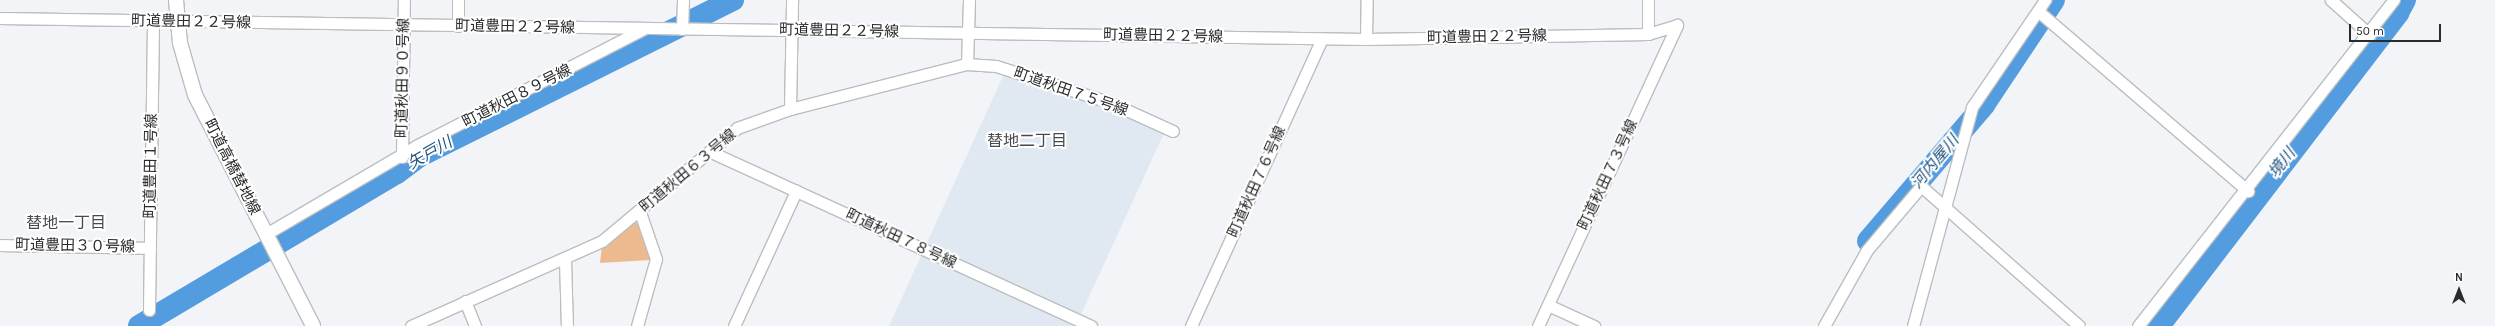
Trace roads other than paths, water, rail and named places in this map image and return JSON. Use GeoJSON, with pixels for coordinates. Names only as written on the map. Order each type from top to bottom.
{"type":"FeatureCollection","features":[{"type":"Feature","properties":{"kind":"street","name":"町道高橋替地線"},"geometry":{"type":"LineString","coordinates":[[176,0],[177,22],[195,95],[313,326]]}},
{"type":"Feature","properties":{"kind":"street","name":"町道秋田９０号線"},"geometry":{"type":"LineString","coordinates":[[402,157],[404,0]]}},
{"type":"Feature","properties":{"kind":"street"},"geometry":{"type":"LineString","coordinates":[[458,0],[458,26]]}},
{"type":"Feature","properties":{"kind":"street"},"geometry":{"type":"LineString","coordinates":[[682,29],[683,0]]}},
{"type":"Feature","properties":{"kind":"street"},"geometry":{"type":"LineString","coordinates":[[790,109],[792,0]]}},
{"type":"Feature","properties":{"kind":"street"},"geometry":{"type":"LineString","coordinates":[[968,64],[969,0]]}},
{"type":"Feature","properties":{"kind":"street"},"geometry":{"type":"LineString","coordinates":[[1366,39],[1367,0]]}},
{"type":"Feature","properties":{"kind":"street"},"geometry":{"type":"LineString","coordinates":[[1648,0],[1648,34]]}},
{"type":"Feature","properties":{"kind":"street"},"geometry":{"type":"LineString","coordinates":[[1913,326],[1946,209],[1972,107],[2045,0]]}},
{"type":"Feature","properties":{"kind":"street"},"geometry":{"type":"LineString","coordinates":[[2331,0],[2370,34]]}},
{"type":"Feature","properties":{"kind":"street"},"geometry":{"type":"LineString","coordinates":[[2138,326],[2248,191],[2370,34],[2394,0]]}},
{"type":"Feature","properties":{"kind":"street"},"geometry":{"type":"LineString","coordinates":[[2038,10],[2248,191]]}},
{"type":"Feature","properties":{"kind":"street","name":"町道豊田２２号線"},"geometry":{"type":"LineString","coordinates":[[0,18],[153,22],[969,32],[1366,39],[1648,34],[1677,25]]}},
{"type":"Feature","properties":{"kind":"street","name":"町道豊田１号線"},"geometry":{"type":"LineString","coordinates":[[149,310],[153,22]]}},
{"type":"Feature","properties":{"kind":"street","name":"町道秋田７３号線"},"geometry":{"type":"LineString","coordinates":[[1538,326],[1677,25]]}},
{"type":"Feature","properties":{"kind":"street","name":"町道秋田８９号線"},"geometry":{"type":"LineString","coordinates":[[266,234],[402,157],[644,29]]}},
{"type":"Feature","properties":{"kind":"street","name":"町道秋田７６号線"},"geometry":{"type":"LineString","coordinates":[[1191,326],[1322,38]]}},
{"type":"Feature","properties":{"kind":"street","name":"町道秋田６３号線"},"geometry":{"type":"LineString","coordinates":[[411,326],[465,301],[565,260],[602,242],[640,212],[737,128],[790,109],[968,64]]}},
{"type":"Feature","properties":{"kind":"street","name":"町道秋田７５号線"},"geometry":{"type":"LineString","coordinates":[[968,64],[996,66],[1109,102],[1173,131]]}},
{"type":"Feature","properties":{"kind":"street","name":"町道秋田７８号線"},"geometry":{"type":"LineString","coordinates":[[711,152],[1091,326]]}},
{"type":"Feature","properties":{"kind":"street"},"geometry":{"type":"LineString","coordinates":[[1824,326],[1867,250],[1921,186],[2079,326]]}},
{"type":"Feature","properties":{"kind":"street"},"geometry":{"type":"LineString","coordinates":[[734,326],[796,191]]}},
{"type":"Feature","properties":{"kind":"street"},"geometry":{"type":"LineString","coordinates":[[637,326],[656,259],[640,212]]}},
{"type":"Feature","properties":{"kind":"street","name":"町道豊田３０号線"},"geometry":{"type":"LineString","coordinates":[[0,244],[150,248]]}},
{"type":"Feature","properties":{"kind":"street"},"geometry":{"type":"LineString","coordinates":[[565,260],[567,326]]}},
{"type":"Feature","properties":{"kind":"street"},"geometry":{"type":"LineString","coordinates":[[465,301],[475,326]]}},
{"type":"Feature","properties":{"kind":"street"},"geometry":{"type":"LineString","coordinates":[[1548,305],[1594,326]]}},
{"type":"Feature","properties":{"kind":"waterway","name":"矢戸川"},"geometry":{"type":"LineString","coordinates":[[139,326],[397,173],[418,157],[733,0]]}},
{"type":"Feature","properties":{"kind":"waterway","name":"河内屋川"},"geometry":{"type":"LineString","coordinates":[[1868,241],[1984,105],[2054,0]]}},
{"type":"Feature","properties":{"kind":"waterway","name":"境川"},"geometry":{"type":"LineString","coordinates":[[2159,326],[2398,13],[2405,0]]}},
{"type":"Feature","properties":{"kind":"district","name":"替地二丁目"},"geometry":{"type":"Point","coordinates":[1027,141]}},
{"type":"Feature","properties":{"kind":"district","name":"替地一丁目"},"geometry":{"type":"Point","coordinates":[66,223]}}]}
